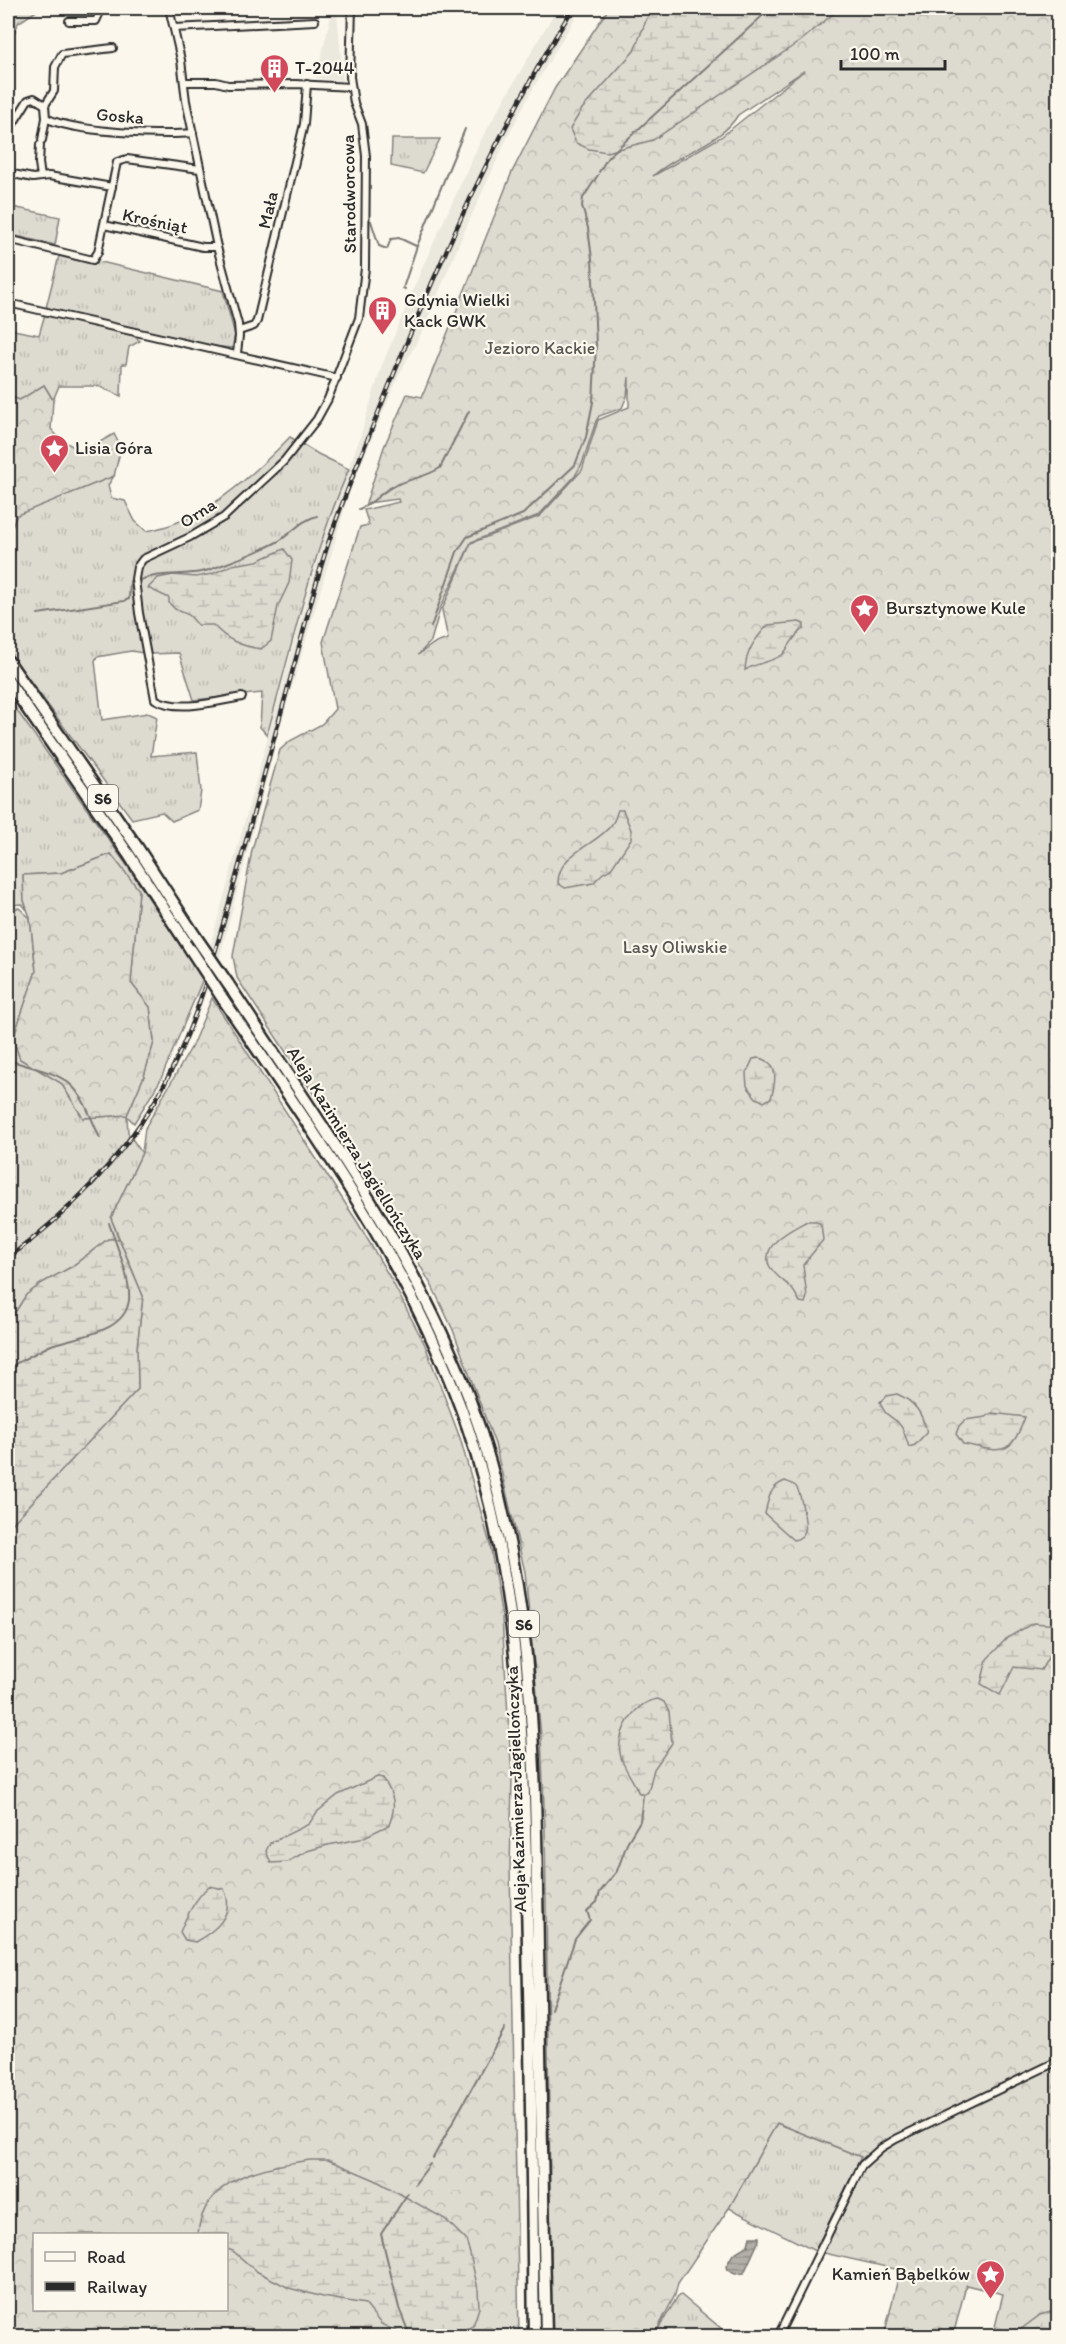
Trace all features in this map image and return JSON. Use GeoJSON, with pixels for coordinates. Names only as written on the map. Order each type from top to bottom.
{"type":"FeatureCollection","features":[{"type":"Feature","properties":{"kind":"highway","name":"Aleja Kazimierza Jagiellończyka"},"geometry":{"type":"LineString","coordinates":[[8,662],[137,847],[374,1204],[423,1292],[468,1397],[488,1453],[506,1522],[521,1600],[532,1714],[546,2337]]}},
{"type":"Feature","properties":{"kind":"highway","name":"Aleja Kazimierza Jagiellończyka"},"geometry":{"type":"LineString","coordinates":[[8,681],[129,855],[351,1190],[397,1267],[422,1315],[458,1401],[477,1457],[497,1531],[512,1612],[522,1718],[534,2337]]}},
{"type":"Feature","properties":{"kind":"street"},"geometry":{"type":"LineString","coordinates":[[69,21],[96,21],[102,8]]}},
{"type":"Feature","properties":{"kind":"street"},"geometry":{"type":"LineString","coordinates":[[169,8],[200,169],[239,331],[237,354]]}},
{"type":"Feature","properties":{"kind":"street","name":"Starodworcowa"},"geometry":{"type":"LineString","coordinates":[[337,378],[360,318],[365,268],[366,156],[362,124],[351,87],[352,8]]}},
{"type":"Feature","properties":{"kind":"street"},"geometry":{"type":"LineString","coordinates":[[174,28],[315,21]]}},
{"type":"Feature","properties":{"kind":"street"},"geometry":{"type":"LineString","coordinates":[[41,177],[39,163],[46,118],[45,105],[54,91],[56,62],[62,54],[113,48]]}},
{"type":"Feature","properties":{"kind":"street"},"geometry":{"type":"LineString","coordinates":[[184,82],[351,87]]}},
{"type":"Feature","properties":{"kind":"street","name":"Mała"},"geometry":{"type":"LineString","coordinates":[[239,331],[254,326],[257,321],[304,124],[307,84]]}},
{"type":"Feature","properties":{"kind":"street"},"geometry":{"type":"LineString","coordinates":[[8,132],[28,100],[34,98],[45,105]]}},
{"type":"Feature","properties":{"kind":"street","name":"Goska"},"geometry":{"type":"LineString","coordinates":[[46,118],[71,127],[168,135],[193,133]]}},
{"type":"Feature","properties":{"kind":"street"},"geometry":{"type":"LineString","coordinates":[[104,225],[116,166],[122,159],[200,169]]}},
{"type":"Feature","properties":{"kind":"street"},"geometry":{"type":"LineString","coordinates":[[8,173],[33,177],[49,176],[112,187]]}},
{"type":"Feature","properties":{"kind":"street","name":"Krośniąt"},"geometry":{"type":"LineString","coordinates":[[8,239],[93,260],[98,252],[104,225],[204,247],[217,247]]}},
{"type":"Feature","properties":{"kind":"street"},"geometry":{"type":"LineString","coordinates":[[8,303],[337,378]]}},
{"type":"Feature","properties":{"kind":"street","name":"Orna"},"geometry":{"type":"LineString","coordinates":[[242,697],[190,706],[160,702],[155,699],[136,595],[137,567],[147,557],[190,537],[224,517],[284,461],[317,419],[337,378]]}},
{"type":"Feature","properties":{"kind":"street"},"geometry":{"type":"LineString","coordinates":[[778,2337],[828,2231],[862,2165],[869,2157],[896,2139],[1059,2061]]}},
{"type":"Feature","properties":{"kind":"shaded area"},"geometry":{"type":"Polygon","coordinates":[[[557,8],[581,8],[531,92],[508,136],[422,332],[400,373],[351,487],[279,731],[219,961],[210,947],[324,534],[359,440],[381,368],[423,266],[482,138],[557,8]]]}},
{"type":"Feature","properties":{"kind":"shaded area"},"geometry":{"type":"Polygon","coordinates":[[[332,12],[337,12],[343,81],[316,78],[332,12]]]}},
{"type":"Feature","properties":{"kind":"shaded area"},"geometry":{"type":"Polygon","coordinates":[[[750,2237],[759,2237],[759,2240],[744,2273],[735,2274],[727,2270],[726,2266],[733,2254],[748,2245],[750,2237]]]}},
{"type":"Feature","properties":{"kind":"green space"},"geometry":{"type":"Polygon","coordinates":[[[8,8],[41,8],[18,23],[8,50],[8,8]]]}},
{"type":"Feature","properties":{"kind":"green space","name":"Lasy Oliwskie"},"geometry":{"type":"Polygon","coordinates":[[[609,8],[1058,8],[1058,2336],[986,2336],[987,2334],[993,2335],[1003,2294],[966,2285],[953,2336],[884,2336],[900,2270],[815,2251],[861,2157],[777,2123],[729,2208],[678,2283],[675,2295],[654,2336],[552,2336],[545,1829],[541,1736],[525,1572],[495,1444],[453,1330],[432,1286],[373,1184],[237,978],[233,956],[252,850],[280,750],[290,741],[322,724],[335,709],[323,642],[360,527],[369,525],[364,510],[399,502],[398,499],[366,503],[384,447],[407,394],[422,397],[512,172],[555,88],[609,8]],[[805,70],[738,115],[721,134],[653,176],[721,137],[805,70]],[[629,377],[627,396],[622,408],[599,416],[582,464],[575,476],[539,515],[471,542],[440,609],[431,641],[418,655],[433,644],[448,639],[442,610],[471,543],[540,516],[582,470],[598,420],[629,407],[629,377]]]}},
{"type":"Feature","properties":{"kind":"green space"},"geometry":{"type":"Polygon","coordinates":[[[651,8],[840,8],[802,40],[653,140],[607,152],[589,149],[576,143],[570,129],[582,109],[634,51],[651,8]]]}},
{"type":"Feature","properties":{"kind":"green space"},"geometry":{"type":"Polygon","coordinates":[[[392,139],[440,139],[423,173],[391,166],[392,139]]]}},
{"type":"Feature","properties":{"kind":"green space"},"geometry":{"type":"Polygon","coordinates":[[[8,206],[60,217],[55,245],[8,234],[8,206]]]}},
{"type":"Feature","properties":{"kind":"green space"},"geometry":{"type":"Polygon","coordinates":[[[59,256],[92,264],[101,262],[223,291],[235,335],[232,348],[212,346],[46,308],[59,256]]]}},
{"type":"Feature","properties":{"kind":"green space"},"geometry":{"type":"Polygon","coordinates":[[[45,314],[132,335],[140,341],[129,347],[126,364],[122,364],[121,396],[98,386],[59,386],[53,400],[44,385],[20,400],[8,396],[8,329],[39,335],[45,314]]]}},
{"type":"Feature","properties":{"kind":"green space"},"geometry":{"type":"Polygon","coordinates":[[[44,385],[53,400],[51,429],[60,439],[82,452],[114,434],[121,448],[114,476],[17,515],[8,530],[8,396],[20,400],[44,385]]]}},
{"type":"Feature","properties":{"kind":"green space"},"geometry":{"type":"Polygon","coordinates":[[[290,437],[349,469],[313,567],[267,735],[260,727],[262,693],[194,700],[179,653],[150,654],[131,651],[97,657],[95,661],[102,720],[148,713],[157,717],[151,756],[197,752],[201,791],[198,810],[172,821],[162,812],[132,819],[8,651],[8,530],[16,515],[114,476],[108,485],[111,498],[125,501],[135,521],[146,531],[167,526],[187,518],[225,496],[290,437]]]}},
{"type":"Feature","properties":{"kind":"green space"},"geometry":{"type":"Polygon","coordinates":[[[284,549],[292,560],[289,583],[278,606],[271,641],[261,649],[234,642],[213,625],[198,625],[189,615],[175,609],[169,603],[169,598],[148,588],[158,578],[173,575],[196,577],[212,574],[232,565],[257,561],[284,549]]]}},
{"type":"Feature","properties":{"kind":"green space"},"geometry":{"type":"Polygon","coordinates":[[[799,622],[804,624],[804,628],[782,655],[745,670],[752,646],[768,625],[799,622]]]}},
{"type":"Feature","properties":{"kind":"green space"},"geometry":{"type":"Polygon","coordinates":[[[8,698],[126,864],[203,979],[160,1081],[134,1123],[127,1116],[128,1133],[142,1153],[111,1218],[119,1239],[108,1239],[71,1267],[26,1295],[8,1324],[8,1306],[15,1297],[8,1298],[8,909],[19,908],[30,918],[36,971],[13,1039],[20,1059],[61,1083],[83,1118],[127,1115],[144,1076],[154,1042],[150,1007],[131,983],[139,891],[111,854],[61,873],[23,875],[24,900],[27,910],[22,904],[8,905],[8,698]]]}},
{"type":"Feature","properties":{"kind":"green space"},"geometry":{"type":"Polygon","coordinates":[[[618,810],[623,810],[631,830],[631,839],[611,869],[593,883],[565,888],[558,883],[564,864],[579,850],[605,832],[613,822],[618,810]]]}},
{"type":"Feature","properties":{"kind":"green space"},"geometry":{"type":"Polygon","coordinates":[[[111,854],[139,890],[131,983],[150,1007],[154,1042],[144,1076],[127,1115],[83,1118],[61,1083],[20,1059],[13,1039],[36,971],[30,918],[24,900],[23,875],[61,873],[111,854]]]}},
{"type":"Feature","properties":{"kind":"green space"},"geometry":{"type":"Polygon","coordinates":[[[212,998],[358,1223],[392,1281],[425,1345],[460,1438],[490,1544],[502,1618],[512,1779],[510,1869],[519,2336],[8,2336],[8,1528],[138,1389],[137,1347],[143,1296],[111,1218],[142,1153],[145,1128],[192,1046],[212,998]]]}},
{"type":"Feature","properties":{"kind":"green space"},"geometry":{"type":"Polygon","coordinates":[[[760,1058],[770,1064],[774,1074],[771,1098],[764,1102],[756,1098],[747,1086],[746,1074],[753,1059],[760,1058]]]}},
{"type":"Feature","properties":{"kind":"green space"},"geometry":{"type":"Polygon","coordinates":[[[807,1221],[816,1221],[821,1224],[823,1240],[803,1265],[807,1297],[805,1303],[800,1302],[791,1288],[773,1271],[768,1257],[770,1250],[780,1238],[807,1221]]]}},
{"type":"Feature","properties":{"kind":"green space"},"geometry":{"type":"Polygon","coordinates":[[[108,1239],[119,1239],[143,1296],[137,1347],[138,1389],[8,1528],[8,1324],[26,1295],[71,1267],[108,1239]]]}},
{"type":"Feature","properties":{"kind":"green space"},"geometry":{"type":"Polygon","coordinates":[[[897,1394],[917,1409],[927,1432],[915,1445],[909,1447],[902,1428],[884,1411],[880,1402],[886,1396],[897,1394]]]}},
{"type":"Feature","properties":{"kind":"green space"},"geometry":{"type":"Polygon","coordinates":[[[992,1413],[1025,1417],[1020,1430],[1009,1446],[996,1450],[963,1444],[956,1434],[959,1426],[965,1420],[986,1417],[992,1413]]]}},
{"type":"Feature","properties":{"kind":"green space"},"geometry":{"type":"Polygon","coordinates":[[[785,1481],[797,1488],[804,1517],[805,1531],[801,1537],[794,1540],[765,1514],[773,1490],[785,1481]]]}},
{"type":"Feature","properties":{"kind":"green space"},"geometry":{"type":"Polygon","coordinates":[[[1033,1623],[1058,1625],[1058,1646],[1052,1651],[1041,1670],[1014,1667],[1000,1695],[981,1684],[987,1659],[1007,1638],[1033,1623]]]}},
{"type":"Feature","properties":{"kind":"green space"},"geometry":{"type":"Polygon","coordinates":[[[658,1699],[664,1702],[669,1712],[672,1743],[654,1769],[648,1792],[643,1795],[638,1792],[623,1764],[620,1753],[621,1736],[635,1712],[650,1701],[658,1699]]]}},
{"type":"Feature","properties":{"kind":"green space"},"geometry":{"type":"Polygon","coordinates":[[[377,1777],[383,1778],[392,1796],[394,1806],[389,1825],[360,1839],[307,1851],[287,1862],[271,1863],[266,1851],[270,1843],[309,1824],[317,1812],[338,1795],[377,1777]]]}},
{"type":"Feature","properties":{"kind":"green space"},"geometry":{"type":"Polygon","coordinates":[[[209,1886],[224,1889],[227,1907],[222,1921],[195,1942],[185,1940],[180,1932],[183,1925],[196,1902],[209,1886]]]}},
{"type":"Feature","properties":{"kind":"green space"},"geometry":{"type":"Polygon","coordinates":[[[777,2123],[861,2157],[815,2251],[729,2208],[777,2123]]]}},
{"type":"Feature","properties":{"kind":"green space"},"geometry":{"type":"Polygon","coordinates":[[[310,2160],[328,2160],[375,2180],[445,2219],[466,2240],[470,2254],[478,2289],[479,2308],[473,2326],[451,2336],[405,2336],[381,2324],[365,2304],[323,2297],[289,2288],[256,2271],[228,2249],[228,2233],[198,2233],[202,2215],[211,2199],[223,2187],[238,2178],[273,2166],[310,2160]]]}},
{"type":"Feature","properties":{"kind":"green space"},"geometry":{"type":"Polygon","coordinates":[[[681,2295],[723,2330],[721,2333],[725,2336],[654,2336],[678,2296],[681,2295]]]}},
{"type":"Feature","properties":{"kind":"green space"},"geometry":{"type":"Polygon","coordinates":[[[1058,2310],[1058,2336],[1012,2336],[1040,2315],[1058,2310]]]}},
{"type":"Feature","properties":{"kind":"waterway"},"geometry":{"type":"LineString","coordinates":[[599,172],[608,157],[771,8]]}},
{"type":"Feature","properties":{"kind":"waterway"},"geometry":{"type":"LineString","coordinates":[[405,289],[403,288],[417,246],[465,129]]}},
{"type":"Feature","properties":{"kind":"waterway"},"geometry":{"type":"LineString","coordinates":[[431,627],[457,552],[467,537],[523,514],[575,465],[586,437],[593,402],[596,344],[592,259],[588,228],[582,206],[583,198],[598,175]]}},
{"type":"Feature","properties":{"kind":"waterway"},"geometry":{"type":"LineString","coordinates":[[371,221],[379,246],[387,249],[391,239],[399,238],[416,246]]}},
{"type":"Feature","properties":{"kind":"waterway"},"geometry":{"type":"LineString","coordinates":[[359,509],[390,488],[440,468],[469,411]]}},
{"type":"Feature","properties":{"kind":"waterway"},"geometry":{"type":"LineString","coordinates":[[140,580],[148,577],[209,570],[271,545],[284,538],[306,520],[317,516]]}},
{"type":"Feature","properties":{"kind":"waterway"},"geometry":{"type":"LineString","coordinates":[[38,614],[124,601],[129,599],[130,581]]}},
{"type":"Feature","properties":{"kind":"waterway"},"geometry":{"type":"LineString","coordinates":[[8,1060],[51,1073],[73,1087],[82,1098],[100,1138]]}},
{"type":"Feature","properties":{"kind":"waterway"},"geometry":{"type":"LineString","coordinates":[[8,1368],[49,1346],[108,1327],[118,1321],[125,1312],[129,1300],[128,1282],[109,1223]]}},
{"type":"Feature","properties":{"kind":"waterway"},"geometry":{"type":"LineString","coordinates":[[551,2009],[575,1939],[590,1920],[587,1911],[597,1902],[600,1892],[617,1871],[628,1841],[640,1821],[643,1795]]}},
{"type":"Feature","properties":{"kind":"waterway"},"geometry":{"type":"LineString","coordinates":[[433,2158],[505,2028]]}},
{"type":"Feature","properties":{"kind":"waterway"},"geometry":{"type":"LineString","coordinates":[[415,2184],[430,2164]]}},
{"type":"Feature","properties":{"kind":"waterway"},"geometry":{"type":"LineString","coordinates":[[391,2336],[408,2331],[399,2308],[381,2234],[408,2193]]}},
{"type":"Feature","properties":{"kind":"railway"},"geometry":{"type":"LineString","coordinates":[[8,1258],[70,1206],[107,1167],[155,1101],[180,1051],[191,1026],[217,946],[319,573],[342,503],[449,244],[520,100],[573,8]]}},
{"type":"Feature","properties":{"kind":"place","name":"T-2044"},"geometry":{"type":"Point","coordinates":[274,94]}},
{"type":"Feature","properties":{"kind":"place","name":"Gdynia Wielki Kack GWK"},"geometry":{"type":"Point","coordinates":[383,336]}},
{"type":"Feature","properties":{"kind":"place","name":"Lisia Góra"},"geometry":{"type":"Point","coordinates":[54,474]}},
{"type":"Feature","properties":{"kind":"place","name":"Bursztynowe Kule"},"geometry":{"type":"Point","coordinates":[865,634]}},
{"type":"Feature","properties":{"kind":"place","name":"Kamień Bąbelków"},"geometry":{"type":"Point","coordinates":[991,2300]}},
{"type":"Feature","properties":{"kind":"park label","name":"Jezioro Kackie"},"geometry":{"type":"Point","coordinates":[540,348]}}]}
